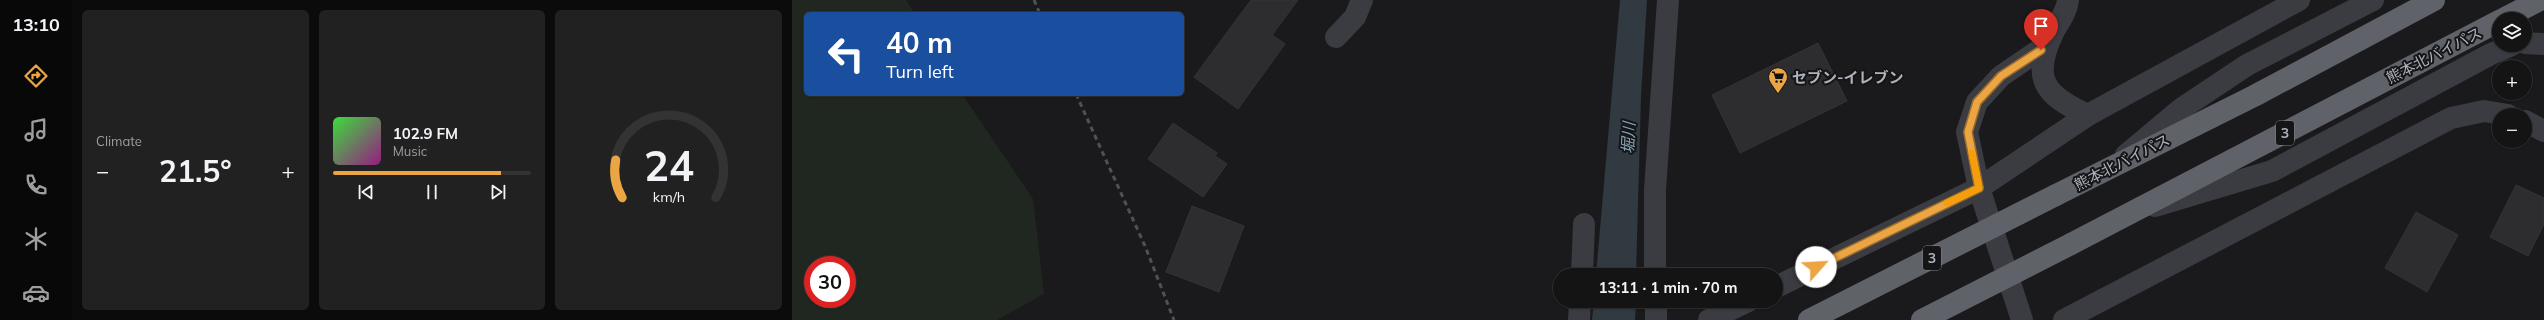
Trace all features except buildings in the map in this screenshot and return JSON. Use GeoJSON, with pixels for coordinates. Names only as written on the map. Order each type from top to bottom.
{"type":"FeatureCollection","features":[{"type":"Feature","properties":{"kind":"highway","name":"熊本北バイパス"},"geometry":{"type":"LineString","coordinates":[[1809,320],[2254,96],[2434,0]]}},
{"type":"Feature","properties":{"kind":"highway"},"geometry":{"type":"LineString","coordinates":[[2517,12],[2540,0]]}},
{"type":"Feature","properties":{"kind":"highway","name":"熊本北バイパス"},"geometry":{"type":"LineString","coordinates":[[1922,320],[2492,25]]}},
{"type":"Feature","properties":{"kind":"street"},"geometry":{"type":"LineString","coordinates":[[1336,37],[1355,17],[1362,0]]}},
{"type":"Feature","properties":{"kind":"street"},"geometry":{"type":"LineString","coordinates":[[1656,268],[1655,190],[1668,0]]}},
{"type":"Feature","properties":{"kind":"street"},"geometry":{"type":"LineString","coordinates":[[2068,0],[2048,44],[2042,69],[2045,86],[2063,104],[2088,115]]}},
{"type":"Feature","properties":{"kind":"street"},"geometry":{"type":"LineString","coordinates":[[1783,284],[1979,188],[2088,115],[2299,0]]}},
{"type":"Feature","properties":{"kind":"street"},"geometry":{"type":"LineString","coordinates":[[2111,168],[2181,109],[2247,65],[2373,0]]}},
{"type":"Feature","properties":{"kind":"street"},"geometry":{"type":"LineString","coordinates":[[2532,43],[2544,44]]}},
{"type":"Feature","properties":{"kind":"street"},"geometry":{"type":"LineString","coordinates":[[2022,320],[1979,188],[1968,132],[1977,102],[2001,76],[2048,44]]}},
{"type":"Feature","properties":{"kind":"street"},"geometry":{"type":"LineString","coordinates":[[2127,215],[2272,171],[2496,52]]}},
{"type":"Feature","properties":{"kind":"street"},"geometry":{"type":"LineString","coordinates":[[2064,320],[2452,118],[2484,111],[2492,112]]}},
{"type":"Feature","properties":{"kind":"street"},"geometry":{"type":"LineString","coordinates":[[2532,125],[2544,131]]}},
{"type":"Feature","properties":{"kind":"street"},"geometry":{"type":"LineString","coordinates":[[1582,268],[1584,224]]}},
{"type":"Feature","properties":{"kind":"street"},"geometry":{"type":"LineString","coordinates":[[1579,320],[1580,308]]}},
{"type":"Feature","properties":{"kind":"street"},"geometry":{"type":"LineString","coordinates":[[1656,308],[1656,320]]}},
{"type":"Feature","properties":{"kind":"street"},"geometry":{"type":"LineString","coordinates":[[1709,320],[1734,308]]}},
{"type":"Feature","properties":{"kind":"shaded area"},"geometry":{"type":"Polygon","coordinates":[[[792,0],[906,0],[914,12],[804,12],[804,96],[963,96],[1033,199],[1044,294],[997,320],[792,320],[792,0]]]}},
{"type":"Feature","properties":{"kind":"water","name":"堀川"},"geometry":{"type":"Polygon","coordinates":[[[1620,0],[1647,0],[1641,96],[1636,268],[1597,268],[1620,0]]]}},
{"type":"Feature","properties":{"kind":"water"},"geometry":{"type":"Polygon","coordinates":[[[1593,308],[1636,308],[1635,320],[1592,320],[1593,308]]]}},
{"type":"Feature","properties":{"kind":"railway"},"geometry":{"type":"LineString","coordinates":[[1034,0],[1039,12]]}},
{"type":"Feature","properties":{"kind":"railway"},"geometry":{"type":"LineString","coordinates":[[1077,96],[1145,246],[1174,320]]}},
{"type":"Feature","properties":{"kind":"slow traffic"},"geometry":{"type":"LineString","coordinates":[[1947,203],[1979,188],[1972,153]]}},
{"type":"Feature","properties":{"kind":"place","name":"セブン-イレブン"},"geometry":{"type":"Point","coordinates":[1778,94]}},
{"type":"Feature","properties":{"kind":"route"},"geometry":{"type":"LineString","coordinates":[[1816,267],[1979,188],[1968,132],[1977,102],[2001,76],[2041,50]]}}]}
